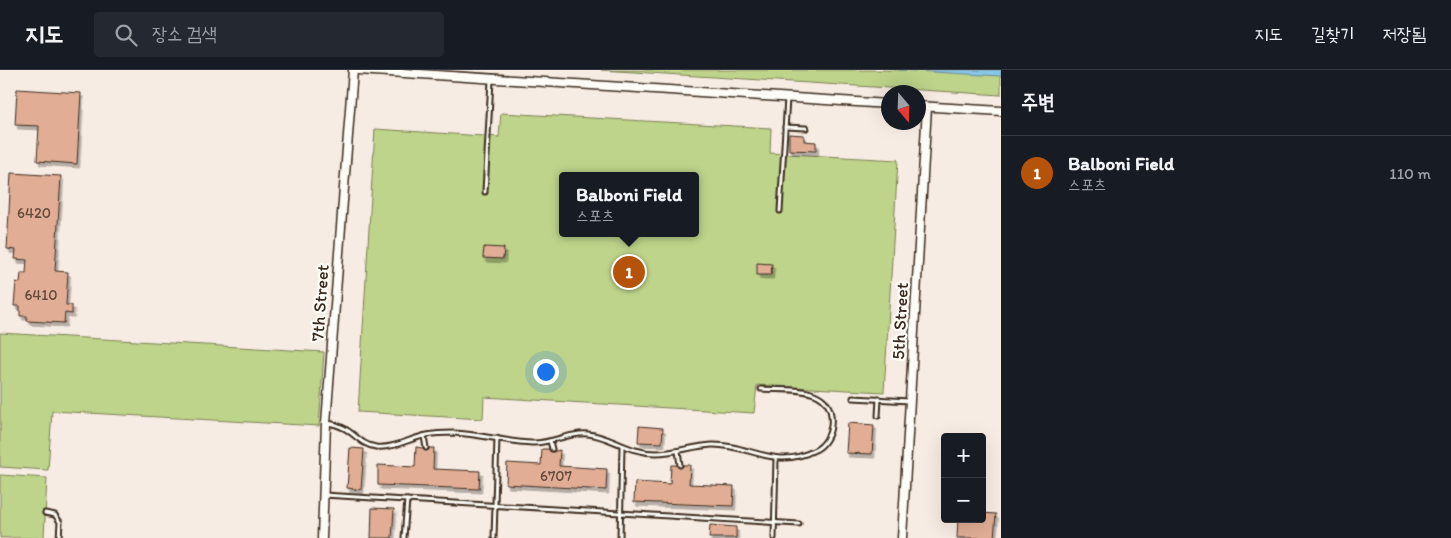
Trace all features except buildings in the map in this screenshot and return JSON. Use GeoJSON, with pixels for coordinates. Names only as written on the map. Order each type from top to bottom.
{"type":"FeatureCollection","features":[{"type":"Feature","properties":{"kind":"street","name":"7th Street"},"geometry":{"type":"LineString","coordinates":[[322,538],[326,423],[353,70]]}},
{"type":"Feature","properties":{"kind":"street"},"geometry":{"type":"LineString","coordinates":[[358,70],[881,104]]}},
{"type":"Feature","properties":{"kind":"street"},"geometry":{"type":"LineString","coordinates":[[927,107],[1001,111]]}},
{"type":"Feature","properties":{"kind":"street","name":"5th Street"},"geometry":{"type":"LineString","coordinates":[[902,538],[927,107]]}},
{"type":"Feature","properties":{"kind":"lane"},"geometry":{"type":"LineString","coordinates":[[485,192],[491,80]]}},
{"type":"Feature","properties":{"kind":"lane"},"geometry":{"type":"LineString","coordinates":[[780,212],[787,98]]}},
{"type":"Feature","properties":{"kind":"lane"},"geometry":{"type":"LineString","coordinates":[[785,127],[806,128]]}},
{"type":"Feature","properties":{"kind":"lane"},"geometry":{"type":"LineString","coordinates":[[326,423],[340,424],[363,442],[376,447],[388,446],[424,436],[467,434],[534,443],[587,434],[642,452],[678,451],[721,446],[776,458],[800,455],[816,450],[824,442],[830,432],[830,411],[822,396],[812,392],[761,390]]}},
{"type":"Feature","properties":{"kind":"lane"},"geometry":{"type":"LineString","coordinates":[[853,398],[910,401]]}},
{"type":"Feature","properties":{"kind":"lane"},"geometry":{"type":"LineString","coordinates":[[878,416],[879,399]]}},
{"type":"Feature","properties":{"kind":"lane"},"geometry":{"type":"LineString","coordinates":[[424,436],[426,448]]}},
{"type":"Feature","properties":{"kind":"lane"},"geometry":{"type":"LineString","coordinates":[[494,538],[497,438]]}},
{"type":"Feature","properties":{"kind":"lane"},"geometry":{"type":"LineString","coordinates":[[550,441],[552,449]]}},
{"type":"Feature","properties":{"kind":"lane"},"geometry":{"type":"LineString","coordinates":[[620,538],[622,447]]}},
{"type":"Feature","properties":{"kind":"lane"},"geometry":{"type":"LineString","coordinates":[[678,451],[680,465]]}},
{"type":"Feature","properties":{"kind":"lane"},"geometry":{"type":"LineString","coordinates":[[774,538],[776,458]]}},
{"type":"Feature","properties":{"kind":"lane"},"geometry":{"type":"LineString","coordinates":[[324,495],[799,524]]}},
{"type":"Feature","properties":{"kind":"lane"},"geometry":{"type":"LineString","coordinates":[[404,538],[406,500]]}},
{"type":"Feature","properties":{"kind":"lane"},"geometry":{"type":"LineString","coordinates":[[45,513],[55,514],[60,522],[59,538]]}},
{"type":"Feature","properties":{"kind":"green space"},"geometry":{"type":"Polygon","coordinates":[[[601,70],[1001,70],[1001,95],[926,90],[926,85],[881,85],[881,88],[601,70]]]}},
{"type":"Feature","properties":{"kind":"green space"},"geometry":{"type":"Polygon","coordinates":[[[501,113],[771,128],[770,153],[898,160],[884,392],[757,385],[754,413],[484,397],[483,419],[358,412],[375,129],[499,137],[501,113]]]}},
{"type":"Feature","properties":{"kind":"green space"},"geometry":{"type":"Polygon","coordinates":[[[0,333],[324,352],[319,426],[52,411],[48,470],[0,467],[0,333]]]}},
{"type":"Feature","properties":{"kind":"green space"},"geometry":{"type":"Polygon","coordinates":[[[0,475],[47,478],[44,538],[0,538],[0,475]]]}},
{"type":"Feature","properties":{"kind":"water"},"geometry":{"type":"Polygon","coordinates":[[[899,70],[1001,70],[1001,76],[899,70]]]}},
{"type":"Feature","properties":{"kind":"place","name":"Balboni Field"},"geometry":{"type":"Point","coordinates":[629,272]}}]}
